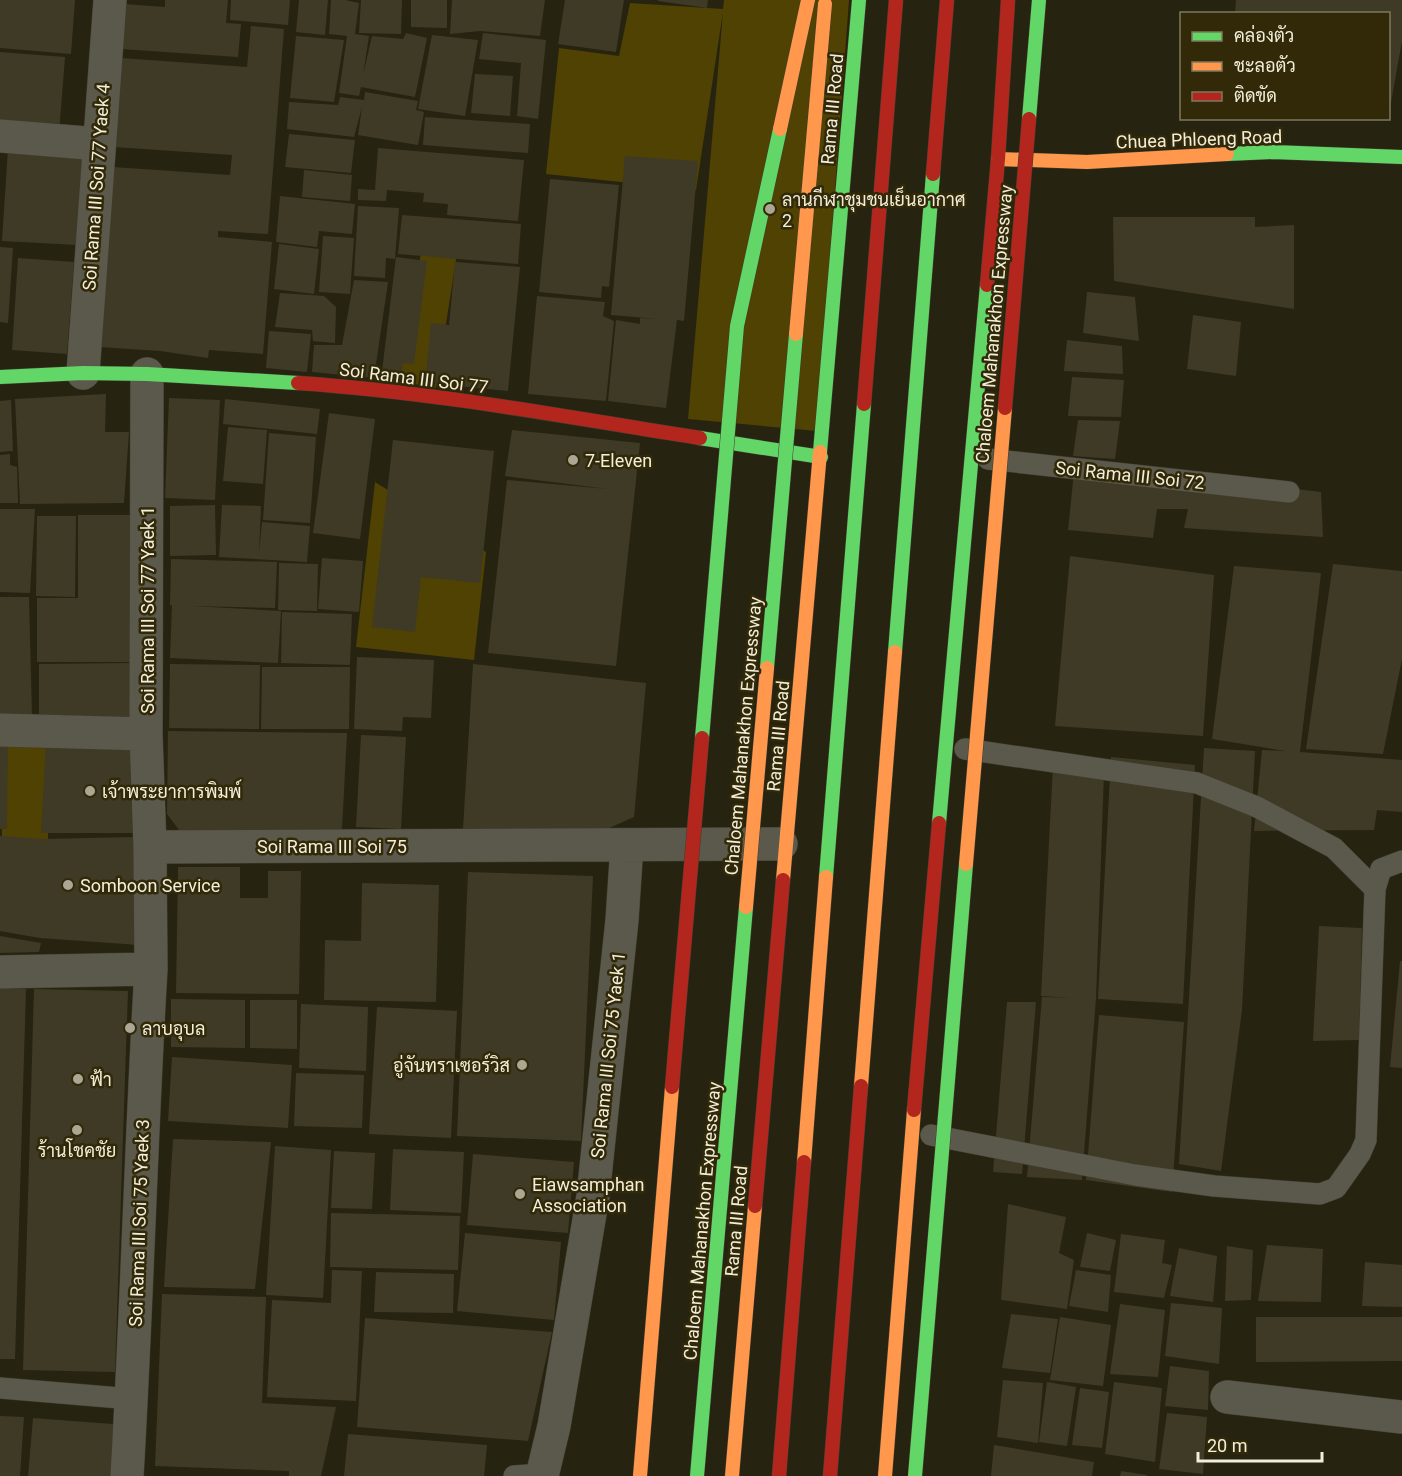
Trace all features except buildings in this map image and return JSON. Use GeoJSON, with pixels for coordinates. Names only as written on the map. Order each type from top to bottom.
{"type":"FeatureCollection","features":[{"type":"Feature","properties":{"kind":"main road"},"geometry":{"type":"LineString","coordinates":[[640,1476],[738,326],[808,0]]}},
{"type":"Feature","properties":{"kind":"main road","name":"Chaloem Mahanakhon Expressway"},"geometry":{"type":"LineString","coordinates":[[698,1476],[825,0]]}},
{"type":"Feature","properties":{"kind":"main road","name":"Rama III Road"},"geometry":{"type":"LineString","coordinates":[[732,1476],[859,0]]}},
{"type":"Feature","properties":{"kind":"main road"},"geometry":{"type":"LineString","coordinates":[[779,1476],[896,0]]}},
{"type":"Feature","properties":{"kind":"main road"},"geometry":{"type":"LineString","coordinates":[[830,1476],[947,0]]}},
{"type":"Feature","properties":{"kind":"main road"},"geometry":{"type":"LineString","coordinates":[[885,1476],[912,1131],[998,159],[1008,0]]}},
{"type":"Feature","properties":{"kind":"main road","name":"Chaloem Mahanakhon Expressway"},"geometry":{"type":"LineString","coordinates":[[915,1476],[1039,0]]}},
{"type":"Feature","properties":{"kind":"main road","name":"Chuea Phloeng Road"},"geometry":{"type":"LineString","coordinates":[[998,159],[1087,162],[1273,152],[1402,157]]}},
{"type":"Feature","properties":{"kind":"main road","name":"Soi Rama III Soi 77"},"geometry":{"type":"LineString","coordinates":[[0,377],[83,373],[147,374],[354,387],[513,408],[821,457]]}},
{"type":"Feature","properties":{"kind":"street","name":"Soi Rama III Soi 77 Yaek 4"},"geometry":{"type":"LineString","coordinates":[[83,373],[110,0]]}},
{"type":"Feature","properties":{"kind":"street"},"geometry":{"type":"LineString","coordinates":[[0,140],[99,144]]}},
{"type":"Feature","properties":{"kind":"street","name":"Soi Rama III Soi 77 Yaek 1"},"geometry":{"type":"LineString","coordinates":[[147,374],[146,734],[150,847]]}},
{"type":"Feature","properties":{"kind":"street"},"geometry":{"type":"LineString","coordinates":[[0,730],[146,734]]}},
{"type":"Feature","properties":{"kind":"street","name":"Soi Rama III Soi 75"},"geometry":{"type":"LineString","coordinates":[[150,847],[787,844]]}},
{"type":"Feature","properties":{"kind":"street","name":"Soi Rama III Soi 75 Yaek 1"},"geometry":{"type":"LineString","coordinates":[[533,1475],[554,1426],[593,1196],[622,920],[627,845]]}},
{"type":"Feature","properties":{"kind":"street"},"geometry":{"type":"LineString","coordinates":[[0,972],[151,969],[150,847]]}},
{"type":"Feature","properties":{"kind":"street","name":"Soi Rama III Soi 75 Yaek 3"},"geometry":{"type":"LineString","coordinates":[[127,1476],[151,969]]}},
{"type":"Feature","properties":{"kind":"street"},"geometry":{"type":"LineString","coordinates":[[1227,1397],[1402,1417]]}},
{"type":"Feature","properties":{"kind":"lane","name":"Soi Rama III Soi 72"},"geometry":{"type":"LineString","coordinates":[[971,457],[1288,492]]}},
{"type":"Feature","properties":{"kind":"lane"},"geometry":{"type":"LineString","coordinates":[[947,746],[1197,783],[1257,807],[1334,848],[1375,890]]}},
{"type":"Feature","properties":{"kind":"lane"},"geometry":{"type":"LineString","coordinates":[[912,1131],[1135,1175],[1214,1186],[1320,1194],[1336,1188],[1360,1154],[1366,1140],[1375,890],[1381,869],[1402,861]]}},
{"type":"Feature","properties":{"kind":"lane"},"geometry":{"type":"LineString","coordinates":[[0,1388],[132,1399]]}},
{"type":"Feature","properties":{"kind":"shaded area","name":"ลานกีฬาชุมชนเย็นอากาศ 2"},"geometry":{"type":"Polygon","coordinates":[[[724,0],[849,0],[817,431],[688,419],[723,12],[696,190],[546,174],[559,48],[619,56],[630,3],[723,9],[724,0]]]}},
{"type":"Feature","properties":{"kind":"shaded area"},"geometry":{"type":"Polygon","coordinates":[[[423,245],[458,247],[436,388],[392,380],[423,245]]]}},
{"type":"Feature","properties":{"kind":"shaded area"},"geometry":{"type":"Polygon","coordinates":[[[375,482],[486,552],[474,660],[356,647],[375,482]]]}},
{"type":"Feature","properties":{"kind":"shaded area"},"geometry":{"type":"Polygon","coordinates":[[[49,737],[48,845],[2,845],[1,742],[49,737]]]}},
{"type":"Feature","properties":{"kind":"traffic: fast"},"geometry":{"type":"LineString","coordinates":[[820,452],[859,0]]}},
{"type":"Feature","properties":{"kind":"traffic: fast"},"geometry":{"type":"LineString","coordinates":[[1029,119],[1039,0]]}},
{"type":"Feature","properties":{"kind":"traffic: fast"},"geometry":{"type":"LineString","coordinates":[[702,738],[737,326],[780,129]]}},
{"type":"Feature","properties":{"kind":"traffic: fast"},"geometry":{"type":"LineString","coordinates":[[1227,154],[1273,152],[1402,157]]}},
{"type":"Feature","properties":{"kind":"traffic: fast"},"geometry":{"type":"LineString","coordinates":[[895,652],[933,174]]}},
{"type":"Feature","properties":{"kind":"traffic: fast"},"geometry":{"type":"LineString","coordinates":[[939,823],[987,285]]}},
{"type":"Feature","properties":{"kind":"traffic: fast"},"geometry":{"type":"LineString","coordinates":[[767,668],[796,334]]}},
{"type":"Feature","properties":{"kind":"traffic: fast"},"geometry":{"type":"LineString","coordinates":[[0,377],[83,373],[147,374],[298,383]]}},
{"type":"Feature","properties":{"kind":"traffic: fast"},"geometry":{"type":"LineString","coordinates":[[826,877],[864,404]]}},
{"type":"Feature","properties":{"kind":"traffic: fast"},"geometry":{"type":"LineString","coordinates":[[700,438],[821,457]]}},
{"type":"Feature","properties":{"kind":"traffic: fast"},"geometry":{"type":"LineString","coordinates":[[915,1476],[966,864]]}},
{"type":"Feature","properties":{"kind":"traffic: fast"},"geometry":{"type":"LineString","coordinates":[[697,1476],[746,907]]}},
{"type":"Feature","properties":{"kind":"traffic: slow"},"geometry":{"type":"LineString","coordinates":[[780,129],[808,0]]}},
{"type":"Feature","properties":{"kind":"traffic: slow"},"geometry":{"type":"LineString","coordinates":[[796,334],[825,4]]}},
{"type":"Feature","properties":{"kind":"traffic: slow"},"geometry":{"type":"LineString","coordinates":[[998,159],[1087,162],[1227,154]]}},
{"type":"Feature","properties":{"kind":"traffic: slow"},"geometry":{"type":"LineString","coordinates":[[966,864],[1005,408]]}},
{"type":"Feature","properties":{"kind":"traffic: slow"},"geometry":{"type":"LineString","coordinates":[[783,880],[820,452]]}},
{"type":"Feature","properties":{"kind":"traffic: slow"},"geometry":{"type":"LineString","coordinates":[[861,1086],[895,652]]}},
{"type":"Feature","properties":{"kind":"traffic: slow"},"geometry":{"type":"LineString","coordinates":[[746,907],[767,668]]}},
{"type":"Feature","properties":{"kind":"traffic: slow"},"geometry":{"type":"LineString","coordinates":[[804,1162],[826,877]]}},
{"type":"Feature","properties":{"kind":"traffic: slow"},"geometry":{"type":"LineString","coordinates":[[640,1476],[672,1087]]}},
{"type":"Feature","properties":{"kind":"traffic: slow"},"geometry":{"type":"LineString","coordinates":[[885,1476],[914,1110]]}},
{"type":"Feature","properties":{"kind":"traffic: slow"},"geometry":{"type":"LineString","coordinates":[[732,1476],[755,1206]]}},
{"type":"Feature","properties":{"kind":"traffic: jam"},"geometry":{"type":"LineString","coordinates":[[864,404],[896,0]]}},
{"type":"Feature","properties":{"kind":"traffic: jam"},"geometry":{"type":"LineString","coordinates":[[933,174],[947,0]]}},
{"type":"Feature","properties":{"kind":"traffic: jam"},"geometry":{"type":"LineString","coordinates":[[987,285],[1008,0]]}},
{"type":"Feature","properties":{"kind":"traffic: jam"},"geometry":{"type":"LineString","coordinates":[[1005,408],[1029,119]]}},
{"type":"Feature","properties":{"kind":"traffic: jam"},"geometry":{"type":"LineString","coordinates":[[298,383],[399,392],[700,438]]}},
{"type":"Feature","properties":{"kind":"traffic: jam"},"geometry":{"type":"LineString","coordinates":[[672,1087],[702,738]]}},
{"type":"Feature","properties":{"kind":"traffic: jam"},"geometry":{"type":"LineString","coordinates":[[914,1110],[939,823]]}},
{"type":"Feature","properties":{"kind":"traffic: jam"},"geometry":{"type":"LineString","coordinates":[[755,1206],[783,880]]}},
{"type":"Feature","properties":{"kind":"traffic: jam"},"geometry":{"type":"LineString","coordinates":[[830,1476],[861,1086]]}},
{"type":"Feature","properties":{"kind":"traffic: jam"},"geometry":{"type":"LineString","coordinates":[[779,1476],[804,1162]]}},
{"type":"Feature","properties":{"kind":"place","name":"ลานกีฬาชุมชนเย็นอากาศ 2"},"geometry":{"type":"Point","coordinates":[770,209]}},
{"type":"Feature","properties":{"kind":"place","name":"7-Eleven"},"geometry":{"type":"Point","coordinates":[573,460]}},
{"type":"Feature","properties":{"kind":"place","name":"เจ้าพระยาการพิมพ์"},"geometry":{"type":"Point","coordinates":[90,791]}},
{"type":"Feature","properties":{"kind":"place","name":"Somboon Service"},"geometry":{"type":"Point","coordinates":[68,885]}},
{"type":"Feature","properties":{"kind":"place","name":"ลาบอุบล"},"geometry":{"type":"Point","coordinates":[130,1028]}},
{"type":"Feature","properties":{"kind":"place","name":"อู่จันทราเซอร์วิส"},"geometry":{"type":"Point","coordinates":[522,1065]}},
{"type":"Feature","properties":{"kind":"place","name":"ฟ้า"},"geometry":{"type":"Point","coordinates":[78,1079]}},
{"type":"Feature","properties":{"kind":"place","name":"ร้านโชคชัย"},"geometry":{"type":"Point","coordinates":[77,1130]}},
{"type":"Feature","properties":{"kind":"place","name":"Eiawsamphan Association"},"geometry":{"type":"Point","coordinates":[520,1194]}}]}
